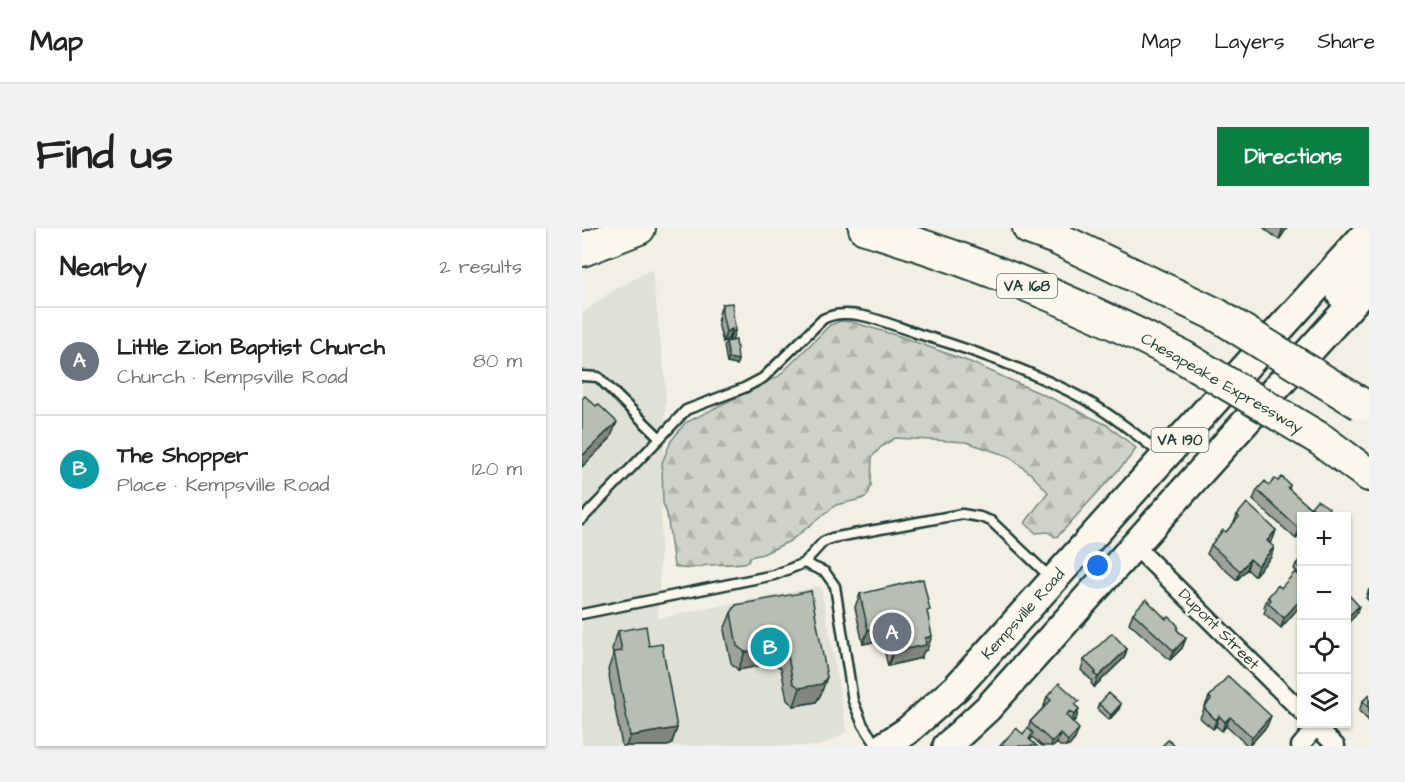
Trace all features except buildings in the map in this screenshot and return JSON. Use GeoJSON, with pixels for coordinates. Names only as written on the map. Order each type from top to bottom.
{"type":"FeatureCollection","features":[{"type":"Feature","properties":{"kind":"highway"},"geometry":{"type":"LineString","coordinates":[[582,250],[639,228]]}},
{"type":"Feature","properties":{"kind":"highway","name":"Chesapeake Expressway"},"geometry":{"type":"LineString","coordinates":[[865,228],[969,262],[1084,310],[1183,357],[1320,439],[1369,475]]}},
{"type":"Feature","properties":{"kind":"highway"},"geometry":{"type":"LineString","coordinates":[[1029,228],[1056,238],[1217,315],[1365,407]]}},
{"type":"Feature","properties":{"kind":"main road","name":"Kempsville Road"},"geometry":{"type":"LineString","coordinates":[[884,746],[915,725],[956,688],[1369,230]]}},
{"type":"Feature","properties":{"kind":"main road"},"geometry":{"type":"LineString","coordinates":[[1332,327],[1332,313],[1340,297],[1369,261]]}},
{"type":"Feature","properties":{"kind":"main road","name":"VA 190"},"geometry":{"type":"LineString","coordinates":[[947,746],[988,708],[1369,285]]}},
{"type":"Feature","properties":{"kind":"street","name":"Dupont Street"},"geometry":{"type":"LineString","coordinates":[[1135,546],[1297,707]]}},
{"type":"Feature","properties":{"kind":"street"},"geometry":{"type":"LineString","coordinates":[[1300,746],[1312,728]]}},
{"type":"Feature","properties":{"kind":"street"},"geometry":{"type":"LineString","coordinates":[[1317,728],[1336,746]]}},
{"type":"Feature","properties":{"kind":"lane"},"geometry":{"type":"LineString","coordinates":[[582,519],[686,410],[722,398],[763,378],[823,319],[838,314],[861,316],[973,350],[1037,377],[1085,400],[1125,426],[1165,457]]}},
{"type":"Feature","properties":{"kind":"lane"},"geometry":{"type":"LineString","coordinates":[[582,376],[598,377],[660,438]]}},
{"type":"Feature","properties":{"kind":"lane"},"geometry":{"type":"LineString","coordinates":[[582,614],[774,575],[804,563],[823,542],[832,538],[962,514],[991,521],[1053,580]]}},
{"type":"Feature","properties":{"kind":"lane"},"geometry":{"type":"LineString","coordinates":[[804,563],[825,572],[835,586],[854,701],[862,725],[877,746]]}},
{"type":"Feature","properties":{"kind":"shaded area"},"geometry":{"type":"Polygon","coordinates":[[[652,269],[666,388],[658,618],[821,586],[847,732],[819,746],[582,746],[582,314],[609,293],[652,269]]]}},
{"type":"Feature","properties":{"kind":"green space"},"geometry":{"type":"Polygon","coordinates":[[[841,321],[899,336],[970,362],[1107,425],[1136,448],[1055,537],[1048,532],[1036,533],[1025,523],[1048,492],[1030,473],[1008,456],[966,442],[895,438],[881,447],[872,457],[871,487],[867,496],[836,505],[790,541],[763,554],[750,557],[748,562],[695,568],[674,566],[667,514],[663,503],[662,463],[671,441],[685,423],[779,376],[830,325],[841,321]]]}},
{"type":"Feature","properties":{"kind":"place","name":"Little Zion Baptist Church"},"geometry":{"type":"Point","coordinates":[892,632]}},
{"type":"Feature","properties":{"kind":"place","name":"The Shopper"},"geometry":{"type":"Point","coordinates":[770,647]}}]}
